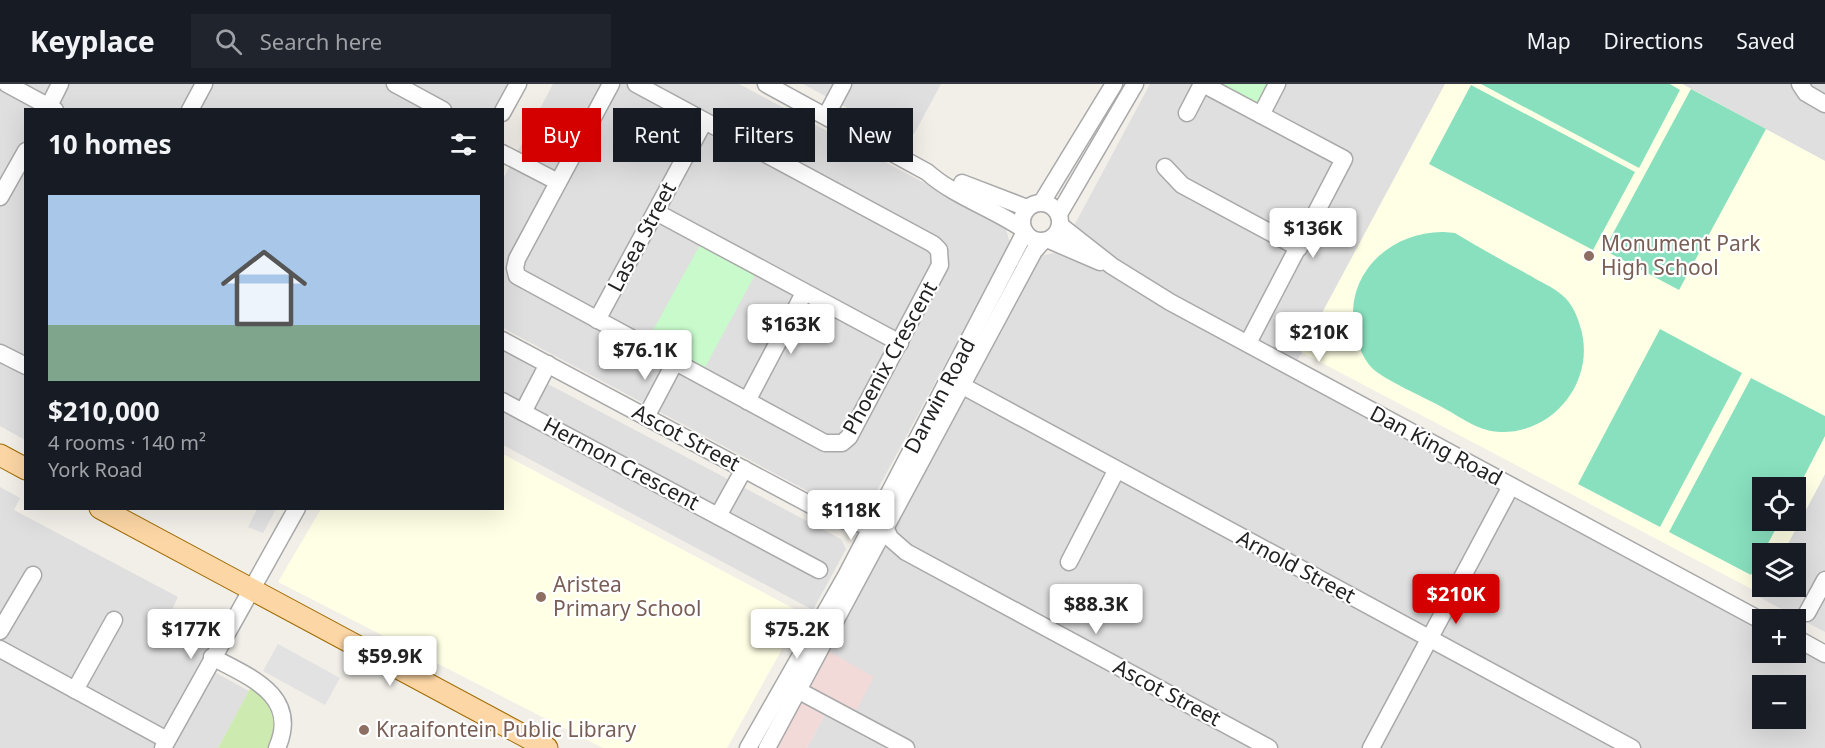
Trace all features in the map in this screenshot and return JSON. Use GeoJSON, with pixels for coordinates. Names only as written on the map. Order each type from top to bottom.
{"type":"FeatureCollection","features":[{"type":"Feature","properties":{"kind":"main road"},"geometry":{"type":"LineString","coordinates":[[0,455],[24,468]]}},
{"type":"Feature","properties":{"kind":"main road"},"geometry":{"type":"LineString","coordinates":[[104,510],[547,748]]}},
{"type":"Feature","properties":{"kind":"street"},"geometry":{"type":"LineString","coordinates":[[7,84],[50,108],[60,84]]}},
{"type":"Feature","properties":{"kind":"street"},"geometry":{"type":"LineString","coordinates":[[191,108],[204,84]]}},
{"type":"Feature","properties":{"kind":"street"},"geometry":{"type":"LineString","coordinates":[[395,84],[439,108]]}},
{"type":"Feature","properties":{"kind":"street"},"geometry":{"type":"LineString","coordinates":[[504,109],[518,84]]}},
{"type":"Feature","properties":{"kind":"street","name":"Phoenix Crescent"},"geometry":{"type":"LineString","coordinates":[[611,84],[517,259],[516,272],[524,281],[825,443],[842,444],[849,437],[900,343],[940,265],[941,254],[936,246],[636,84]]}},
{"type":"Feature","properties":{"kind":"street"},"geometry":{"type":"LineString","coordinates":[[766,84],[927,172],[939,183],[999,213],[1024,230],[1032,239],[1046,241],[1060,220],[1135,84]]}},
{"type":"Feature","properties":{"kind":"street"},"geometry":{"type":"LineString","coordinates":[[826,116],[843,84]]}},
{"type":"Feature","properties":{"kind":"street"},"geometry":{"type":"LineString","coordinates":[[1024,230],[1023,215],[1035,205],[1114,84]]}},
{"type":"Feature","properties":{"kind":"street"},"geometry":{"type":"LineString","coordinates":[[1187,113],[1203,84],[1344,159],[1248,343]]}},
{"type":"Feature","properties":{"kind":"street"},"geometry":{"type":"LineString","coordinates":[[1261,115],[1277,84]]}},
{"type":"Feature","properties":{"kind":"street"},"geometry":{"type":"LineString","coordinates":[[1800,84],[1806,93],[1825,104]]}},
{"type":"Feature","properties":{"kind":"street","name":"Lasea Street"},"geometry":{"type":"LineString","coordinates":[[597,320],[704,122]]}},
{"type":"Feature","properties":{"kind":"street"},"geometry":{"type":"LineString","coordinates":[[504,154],[558,182]]}},
{"type":"Feature","properties":{"kind":"street"},"geometry":{"type":"LineString","coordinates":[[0,197],[24,155]]}},
{"type":"Feature","properties":{"kind":"street"},"geometry":{"type":"LineString","coordinates":[[1165,167],[1182,185],[1299,248]]}},
{"type":"Feature","properties":{"kind":"street"},"geometry":{"type":"LineString","coordinates":[[927,172],[1035,205],[1051,204],[1060,220]]}},
{"type":"Feature","properties":{"kind":"street"},"geometry":{"type":"LineString","coordinates":[[656,212],[900,343]]}},
{"type":"Feature","properties":{"kind":"street","name":"Dan King Road"},"geometry":{"type":"LineString","coordinates":[[1060,220],[1112,266],[1170,302],[1752,616]]}},
{"type":"Feature","properties":{"kind":"street","name":"Darwin Road"},"geometry":{"type":"LineString","coordinates":[[767,748],[800,691],[868,547],[1020,244],[1024,230]]}},
{"type":"Feature","properties":{"kind":"street","name":"Dan King Road"},"geometry":{"type":"LineString","coordinates":[[1046,241],[1112,266]]}},
{"type":"Feature","properties":{"kind":"street","name":"Darwin Road"},"geometry":{"type":"LineString","coordinates":[[878,527],[961,385],[1034,251],[1046,241]]}},
{"type":"Feature","properties":{"kind":"street"},"geometry":{"type":"LineString","coordinates":[[747,401],[804,293]]}},
{"type":"Feature","properties":{"kind":"street","name":"Ascot Street"},"geometry":{"type":"LineString","coordinates":[[504,341],[837,519],[868,547],[906,552]]}},
{"type":"Feature","properties":{"kind":"street"},"geometry":{"type":"LineString","coordinates":[[0,353],[24,365]]}},
{"type":"Feature","properties":{"kind":"street"},"geometry":{"type":"LineString","coordinates":[[646,417],[675,362]]}},
{"type":"Feature","properties":{"kind":"street","name":"Hermon Crescent"},"geometry":{"type":"LineString","coordinates":[[548,364],[524,412],[718,516],[744,469]]}},
{"type":"Feature","properties":{"kind":"street","name":"Arnold Street"},"geometry":{"type":"LineString","coordinates":[[961,385],[1116,471],[1632,748]]}},
{"type":"Feature","properties":{"kind":"street"},"geometry":{"type":"LineString","coordinates":[[504,402],[524,412]]}},
{"type":"Feature","properties":{"kind":"street"},"geometry":{"type":"LineString","coordinates":[[1069,562],[1116,471]]}},
{"type":"Feature","properties":{"kind":"street"},"geometry":{"type":"LineString","coordinates":[[1371,748],[1511,486]]}},
{"type":"Feature","properties":{"kind":"street"},"geometry":{"type":"LineString","coordinates":[[0,649],[75,690],[165,744],[296,510]]}},
{"type":"Feature","properties":{"kind":"street"},"geometry":{"type":"LineString","coordinates":[[718,516],[819,570]]}},
{"type":"Feature","properties":{"kind":"street","name":"Ascot Street"},"geometry":{"type":"LineString","coordinates":[[837,519],[878,527],[906,552],[1269,748]]}},
{"type":"Feature","properties":{"kind":"street","name":"Darwin Road"},"geometry":{"type":"LineString","coordinates":[[748,748],[868,547]]}},
{"type":"Feature","properties":{"kind":"street"},"geometry":{"type":"LineString","coordinates":[[0,632],[33,574]]}},
{"type":"Feature","properties":{"kind":"street"},"geometry":{"type":"LineString","coordinates":[[1808,613],[1825,580]]}},
{"type":"Feature","properties":{"kind":"street"},"geometry":{"type":"LineString","coordinates":[[75,690],[114,620]]}},
{"type":"Feature","properties":{"kind":"street"},"geometry":{"type":"LineString","coordinates":[[1806,644],[1825,654]]}},
{"type":"Feature","properties":{"kind":"street"},"geometry":{"type":"LineString","coordinates":[[213,657],[254,678],[273,694],[282,718],[282,731],[277,748]]}},
{"type":"Feature","properties":{"kind":"street"},"geometry":{"type":"LineString","coordinates":[[785,683],[906,748]]}},
{"type":"Feature","properties":{"kind":"shaded area"},"geometry":{"type":"Polygon","coordinates":[[[0,84],[516,84],[503,108],[24,108],[24,439],[0,426],[0,84]]]}},
{"type":"Feature","properties":{"kind":"shaded area"},"geometry":{"type":"Polygon","coordinates":[[[553,84],[739,84],[784,108],[713,108],[713,162],[815,162],[815,125],[827,131],[827,162],[885,162],[1005,226],[1010,243],[865,513],[854,516],[504,329],[504,177],[522,143],[522,162],[601,162],[601,108],[540,108],[553,84]]]}},
{"type":"Feature","properties":{"kind":"shaded area"},"geometry":{"type":"Polygon","coordinates":[[[803,84],[941,84],[913,134],[913,108],[847,108],[803,84]]]}},
{"type":"Feature","properties":{"kind":"shaded area"},"geometry":{"type":"Polygon","coordinates":[[[1150,84],[1445,84],[1293,369],[1752,619],[1752,663],[1806,663],[1806,647],[1825,657],[1825,748],[807,748],[829,706],[823,648],[1034,250],[1044,255],[1054,253],[1076,222],[1150,84]]]}},
{"type":"Feature","properties":{"kind":"shaded area","name":"Monument Park High School"},"geometry":{"type":"Polygon","coordinates":[[[1445,84],[1682,84],[1825,161],[1825,474],[1806,510],[1806,477],[1752,477],[1752,531],[1795,531],[1788,543],[1752,543],[1752,589],[1301,352],[1445,84]]]}},
{"type":"Feature","properties":{"kind":"shaded area"},"geometry":{"type":"Polygon","coordinates":[[[1682,84],[1825,84],[1825,161],[1716,102],[1682,84]]]}},
{"type":"Feature","properties":{"kind":"shaded area"},"geometry":{"type":"Polygon","coordinates":[[[504,342],[555,368],[548,384],[841,539],[846,549],[813,610],[504,446],[504,342]]]}},
{"type":"Feature","properties":{"kind":"shaded area","name":"Aristea Primary School"},"geometry":{"type":"Polygon","coordinates":[[[504,455],[802,613],[727,748],[603,748],[278,582],[320,510],[504,510],[504,455]]]}},
{"type":"Feature","properties":{"kind":"shaded area"},"geometry":{"type":"Polygon","coordinates":[[[1825,474],[1825,632],[1806,622],[1806,609],[1782,609],[1759,597],[1806,597],[1806,543],[1788,543],[1795,531],[1806,531],[1806,510],[1825,474]]]}},
{"type":"Feature","properties":{"kind":"shaded area"},"geometry":{"type":"Polygon","coordinates":[[[0,487],[20,498],[14,510],[178,597],[165,624],[217,650],[207,668],[249,691],[218,748],[0,748],[0,487]]]}},
{"type":"Feature","properties":{"kind":"shaded area"},"geometry":{"type":"Polygon","coordinates":[[[256,510],[275,510],[263,533],[248,527],[256,510]]]}},
{"type":"Feature","properties":{"kind":"shaded area"},"geometry":{"type":"Polygon","coordinates":[[[278,644],[340,678],[325,705],[263,671],[278,644]]]}},
{"type":"Feature","properties":{"kind":"shaded area"},"geometry":{"type":"Polygon","coordinates":[[[823,648],[874,677],[852,718],[829,706],[807,748],[767,748],[823,648]]]}},
{"type":"Feature","properties":{"kind":"green space"},"geometry":{"type":"Polygon","coordinates":[[[1215,84],[1272,84],[1259,105],[1215,84]]]}},
{"type":"Feature","properties":{"kind":"green space"},"geometry":{"type":"Polygon","coordinates":[[[1481,84],[1670,84],[1680,90],[1639,168],[1481,84]]]}},
{"type":"Feature","properties":{"kind":"green space"},"geometry":{"type":"Polygon","coordinates":[[[1471,85],[1635,172],[1593,250],[1429,164],[1471,85]]]}},
{"type":"Feature","properties":{"kind":"green space"},"geometry":{"type":"Polygon","coordinates":[[[1691,89],[1766,129],[1679,290],[1604,250],[1691,89]]]}},
{"type":"Feature","properties":{"kind":"green space"},"geometry":{"type":"Polygon","coordinates":[[[1444,232],[1455,233],[1555,290],[1568,301],[1575,313],[1584,346],[1583,365],[1568,399],[1555,413],[1539,423],[1521,430],[1501,432],[1477,426],[1386,378],[1372,368],[1363,356],[1356,336],[1353,311],[1356,292],[1364,275],[1375,260],[1389,248],[1406,239],[1444,232]]]}},
{"type":"Feature","properties":{"kind":"green space"},"geometry":{"type":"Polygon","coordinates":[[[701,243],[756,273],[703,371],[647,341],[701,243]]]}},
{"type":"Feature","properties":{"kind":"green space"},"geometry":{"type":"Polygon","coordinates":[[[1660,329],[1742,373],[1660,527],[1578,484],[1660,329]]]}},
{"type":"Feature","properties":{"kind":"green space"},"geometry":{"type":"Polygon","coordinates":[[[1751,378],[1825,416],[1825,436],[1804,477],[1752,477],[1752,531],[1775,531],[1768,543],[1752,543],[1751,575],[1669,532],[1751,378]]]}},
{"type":"Feature","properties":{"kind":"green space"},"geometry":{"type":"Polygon","coordinates":[[[251,687],[265,699],[272,714],[274,731],[269,748],[218,748],[251,687]]]}},
{"type":"Feature","properties":{"kind":"place","name":"Monument Park High School"},"geometry":{"type":"Point","coordinates":[1589,256]}},
{"type":"Feature","properties":{"kind":"place","name":"Aristea Primary School"},"geometry":{"type":"Point","coordinates":[541,597]}},
{"type":"Feature","properties":{"kind":"place","name":"Kraaifontein Public Library"},"geometry":{"type":"Point","coordinates":[364,730]}}]}
